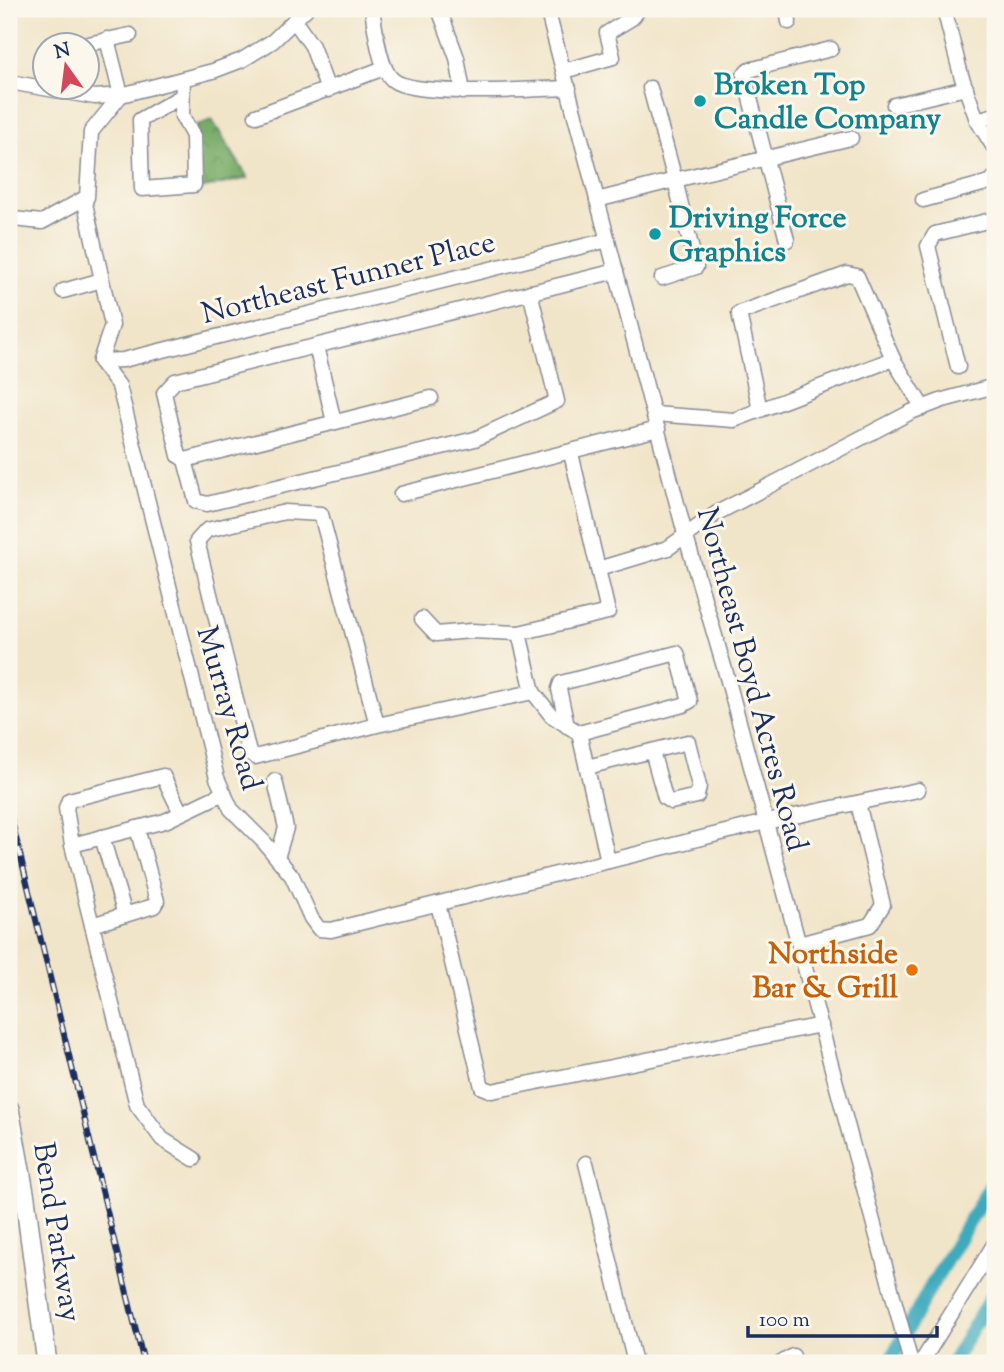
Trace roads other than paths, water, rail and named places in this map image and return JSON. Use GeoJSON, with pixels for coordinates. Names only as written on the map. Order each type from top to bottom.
{"type":"FeatureCollection","features":[{"type":"Feature","properties":{"kind":"highway","name":"Bend Parkway"},"geometry":{"type":"LineString","coordinates":[[9,1109],[25,1198],[47,1363]]}},
{"type":"Feature","properties":{"kind":"highway"},"geometry":{"type":"LineString","coordinates":[[25,1198],[60,1363]]}},
{"type":"Feature","properties":{"kind":"street"},"geometry":{"type":"LineString","coordinates":[[9,82],[95,96],[121,95],[213,71],[242,60],[273,41],[306,9]]}},
{"type":"Feature","properties":{"kind":"street"},"geometry":{"type":"LineString","coordinates":[[372,9],[384,68],[393,80],[410,87],[463,92],[569,88]]}},
{"type":"Feature","properties":{"kind":"street"},"geometry":{"type":"LineString","coordinates":[[439,9],[457,58],[463,92]]}},
{"type":"Feature","properties":{"kind":"street","name":"Northeast Boyd Acres Road"},"geometry":{"type":"LineString","coordinates":[[547,9],[685,534],[766,822],[898,1314],[914,1362]]}},
{"type":"Feature","properties":{"kind":"street"},"geometry":{"type":"LineString","coordinates":[[564,71],[613,57],[607,33],[632,18],[639,9]]}},
{"type":"Feature","properties":{"kind":"street"},"geometry":{"type":"LineString","coordinates":[[944,9],[977,120],[995,149]]}},
{"type":"Feature","properties":{"kind":"street"},"geometry":{"type":"LineString","coordinates":[[294,20],[312,46],[328,90]]}},
{"type":"Feature","properties":{"kind":"street"},"geometry":{"type":"LineString","coordinates":[[102,41],[130,35]]}},
{"type":"Feature","properties":{"kind":"street"},"geometry":{"type":"LineString","coordinates":[[107,40],[121,95]]}},
{"type":"Feature","properties":{"kind":"street"},"geometry":{"type":"LineString","coordinates":[[787,240],[744,75],[749,69],[831,49]]}},
{"type":"Feature","properties":{"kind":"street"},"geometry":{"type":"LineString","coordinates":[[256,116],[384,68]]}},
{"type":"Feature","properties":{"kind":"street"},"geometry":{"type":"LineString","coordinates":[[182,96],[140,120],[142,189],[194,185],[193,136],[182,116],[183,79]]}},
{"type":"Feature","properties":{"kind":"street"},"geometry":{"type":"LineString","coordinates":[[650,88],[676,180],[696,267],[662,278]]}},
{"type":"Feature","properties":{"kind":"street"},"geometry":{"type":"LineString","coordinates":[[894,104],[966,88]]}},
{"type":"Feature","properties":{"kind":"street"},"geometry":{"type":"LineString","coordinates":[[13,219],[42,222],[87,197],[91,132],[121,95]]}},
{"type":"Feature","properties":{"kind":"street"},"geometry":{"type":"LineString","coordinates":[[977,120],[995,115]]}},
{"type":"Feature","properties":{"kind":"street"},"geometry":{"type":"LineString","coordinates":[[597,200],[851,138]]}},
{"type":"Feature","properties":{"kind":"street"},"geometry":{"type":"LineString","coordinates":[[923,200],[990,181],[995,177]]}},
{"type":"Feature","properties":{"kind":"street"},"geometry":{"type":"LineString","coordinates":[[84,199],[112,325],[100,361]]}},
{"type":"Feature","properties":{"kind":"street"},"geometry":{"type":"LineString","coordinates":[[958,367],[928,246],[935,234],[995,219]]}},
{"type":"Feature","properties":{"kind":"street","name":"Northeast Funner Place"},"geometry":{"type":"LineString","coordinates":[[100,361],[123,360],[608,240]]}},
{"type":"Feature","properties":{"kind":"street"},"geometry":{"type":"LineString","coordinates":[[530,292],[558,401],[475,439],[207,504],[196,501],[185,460],[179,456],[164,393],[175,381],[530,292],[615,271]]}},
{"type":"Feature","properties":{"kind":"street"},"geometry":{"type":"LineString","coordinates":[[760,410],[739,313],[847,274],[857,276],[893,359],[923,408]]}},
{"type":"Feature","properties":{"kind":"street"},"geometry":{"type":"LineString","coordinates":[[63,291],[102,280]]}},
{"type":"Feature","properties":{"kind":"street"},"geometry":{"type":"LineString","coordinates":[[316,346],[334,422]]}},
{"type":"Feature","properties":{"kind":"street"},"geometry":{"type":"LineString","coordinates":[[654,414],[734,419],[893,359]]}},
{"type":"Feature","properties":{"kind":"street","name":"Murray Road"},"geometry":{"type":"LineString","coordinates":[[100,361],[119,386],[217,778],[231,810],[264,842],[292,876],[310,918],[319,929],[331,930],[766,822],[918,790]]}},
{"type":"Feature","properties":{"kind":"street"},"geometry":{"type":"LineString","coordinates":[[598,569],[668,548],[717,513],[923,408],[995,386]]}},
{"type":"Feature","properties":{"kind":"street"},"geometry":{"type":"LineString","coordinates":[[185,460],[431,398]]}},
{"type":"Feature","properties":{"kind":"street"},"geometry":{"type":"LineString","coordinates":[[401,494],[658,429]]}},
{"type":"Feature","properties":{"kind":"street"},"geometry":{"type":"LineString","coordinates":[[422,619],[436,634],[471,631],[519,633],[608,612],[570,453]]}},
{"type":"Feature","properties":{"kind":"street"},"geometry":{"type":"LineString","coordinates":[[377,724],[321,514],[285,512],[207,530],[197,541],[249,753],[255,757],[377,724],[533,692]]}},
{"type":"Feature","properties":{"kind":"street"},"geometry":{"type":"LineString","coordinates":[[519,633],[533,692],[551,715],[573,729],[683,705],[690,701],[677,653],[561,683],[559,689],[573,729],[587,767],[608,861]]}},
{"type":"Feature","properties":{"kind":"street"},"geometry":{"type":"LineString","coordinates":[[587,767],[652,751]]}},
{"type":"Feature","properties":{"kind":"street"},"geometry":{"type":"LineString","coordinates":[[181,813],[163,776],[69,800],[66,808],[72,845],[137,1105],[162,1139],[194,1159]]}},
{"type":"Feature","properties":{"kind":"street"},"geometry":{"type":"LineString","coordinates":[[275,781],[286,828],[276,858]]}},
{"type":"Feature","properties":{"kind":"street"},"geometry":{"type":"LineString","coordinates":[[72,845],[166,821],[224,793]]}},
{"type":"Feature","properties":{"kind":"street"},"geometry":{"type":"LineString","coordinates":[[799,944],[870,925],[883,905],[858,803]]}},
{"type":"Feature","properties":{"kind":"street"},"geometry":{"type":"LineString","coordinates":[[92,925],[154,906],[157,901],[137,828]]}},
{"type":"Feature","properties":{"kind":"street"},"geometry":{"type":"LineString","coordinates":[[102,837],[125,915]]}},
{"type":"Feature","properties":{"kind":"street"},"geometry":{"type":"LineString","coordinates":[[439,904],[482,1087],[492,1091],[821,1025]]}},
{"type":"Feature","properties":{"kind":"street"},"geometry":{"type":"LineString","coordinates":[[586,1163],[635,1363]]}},
{"type":"Feature","properties":{"kind":"street"},"geometry":{"type":"LineString","coordinates":[[914,1362],[995,1243]]}},
{"type":"Feature","properties":{"kind":"waterway"},"geometry":{"type":"LineString","coordinates":[[889,1363],[995,1178]]}},
{"type":"Feature","properties":{"kind":"waterway"},"geometry":{"type":"LineString","coordinates":[[952,1363],[995,1290]]}},
{"type":"Feature","properties":{"kind":"railway"},"geometry":{"type":"LineString","coordinates":[[9,809],[144,1363]]}},
{"type":"Feature","properties":{"kind":"place","name":"Broken Top Candle Company"},"geometry":{"type":"Point","coordinates":[700,101]}},
{"type":"Feature","properties":{"kind":"place","name":"Driving Force Graphics"},"geometry":{"type":"Point","coordinates":[655,234]}},
{"type":"Feature","properties":{"kind":"place","name":"Northside Bar & Grill"},"geometry":{"type":"Point","coordinates":[912,970]}}]}
